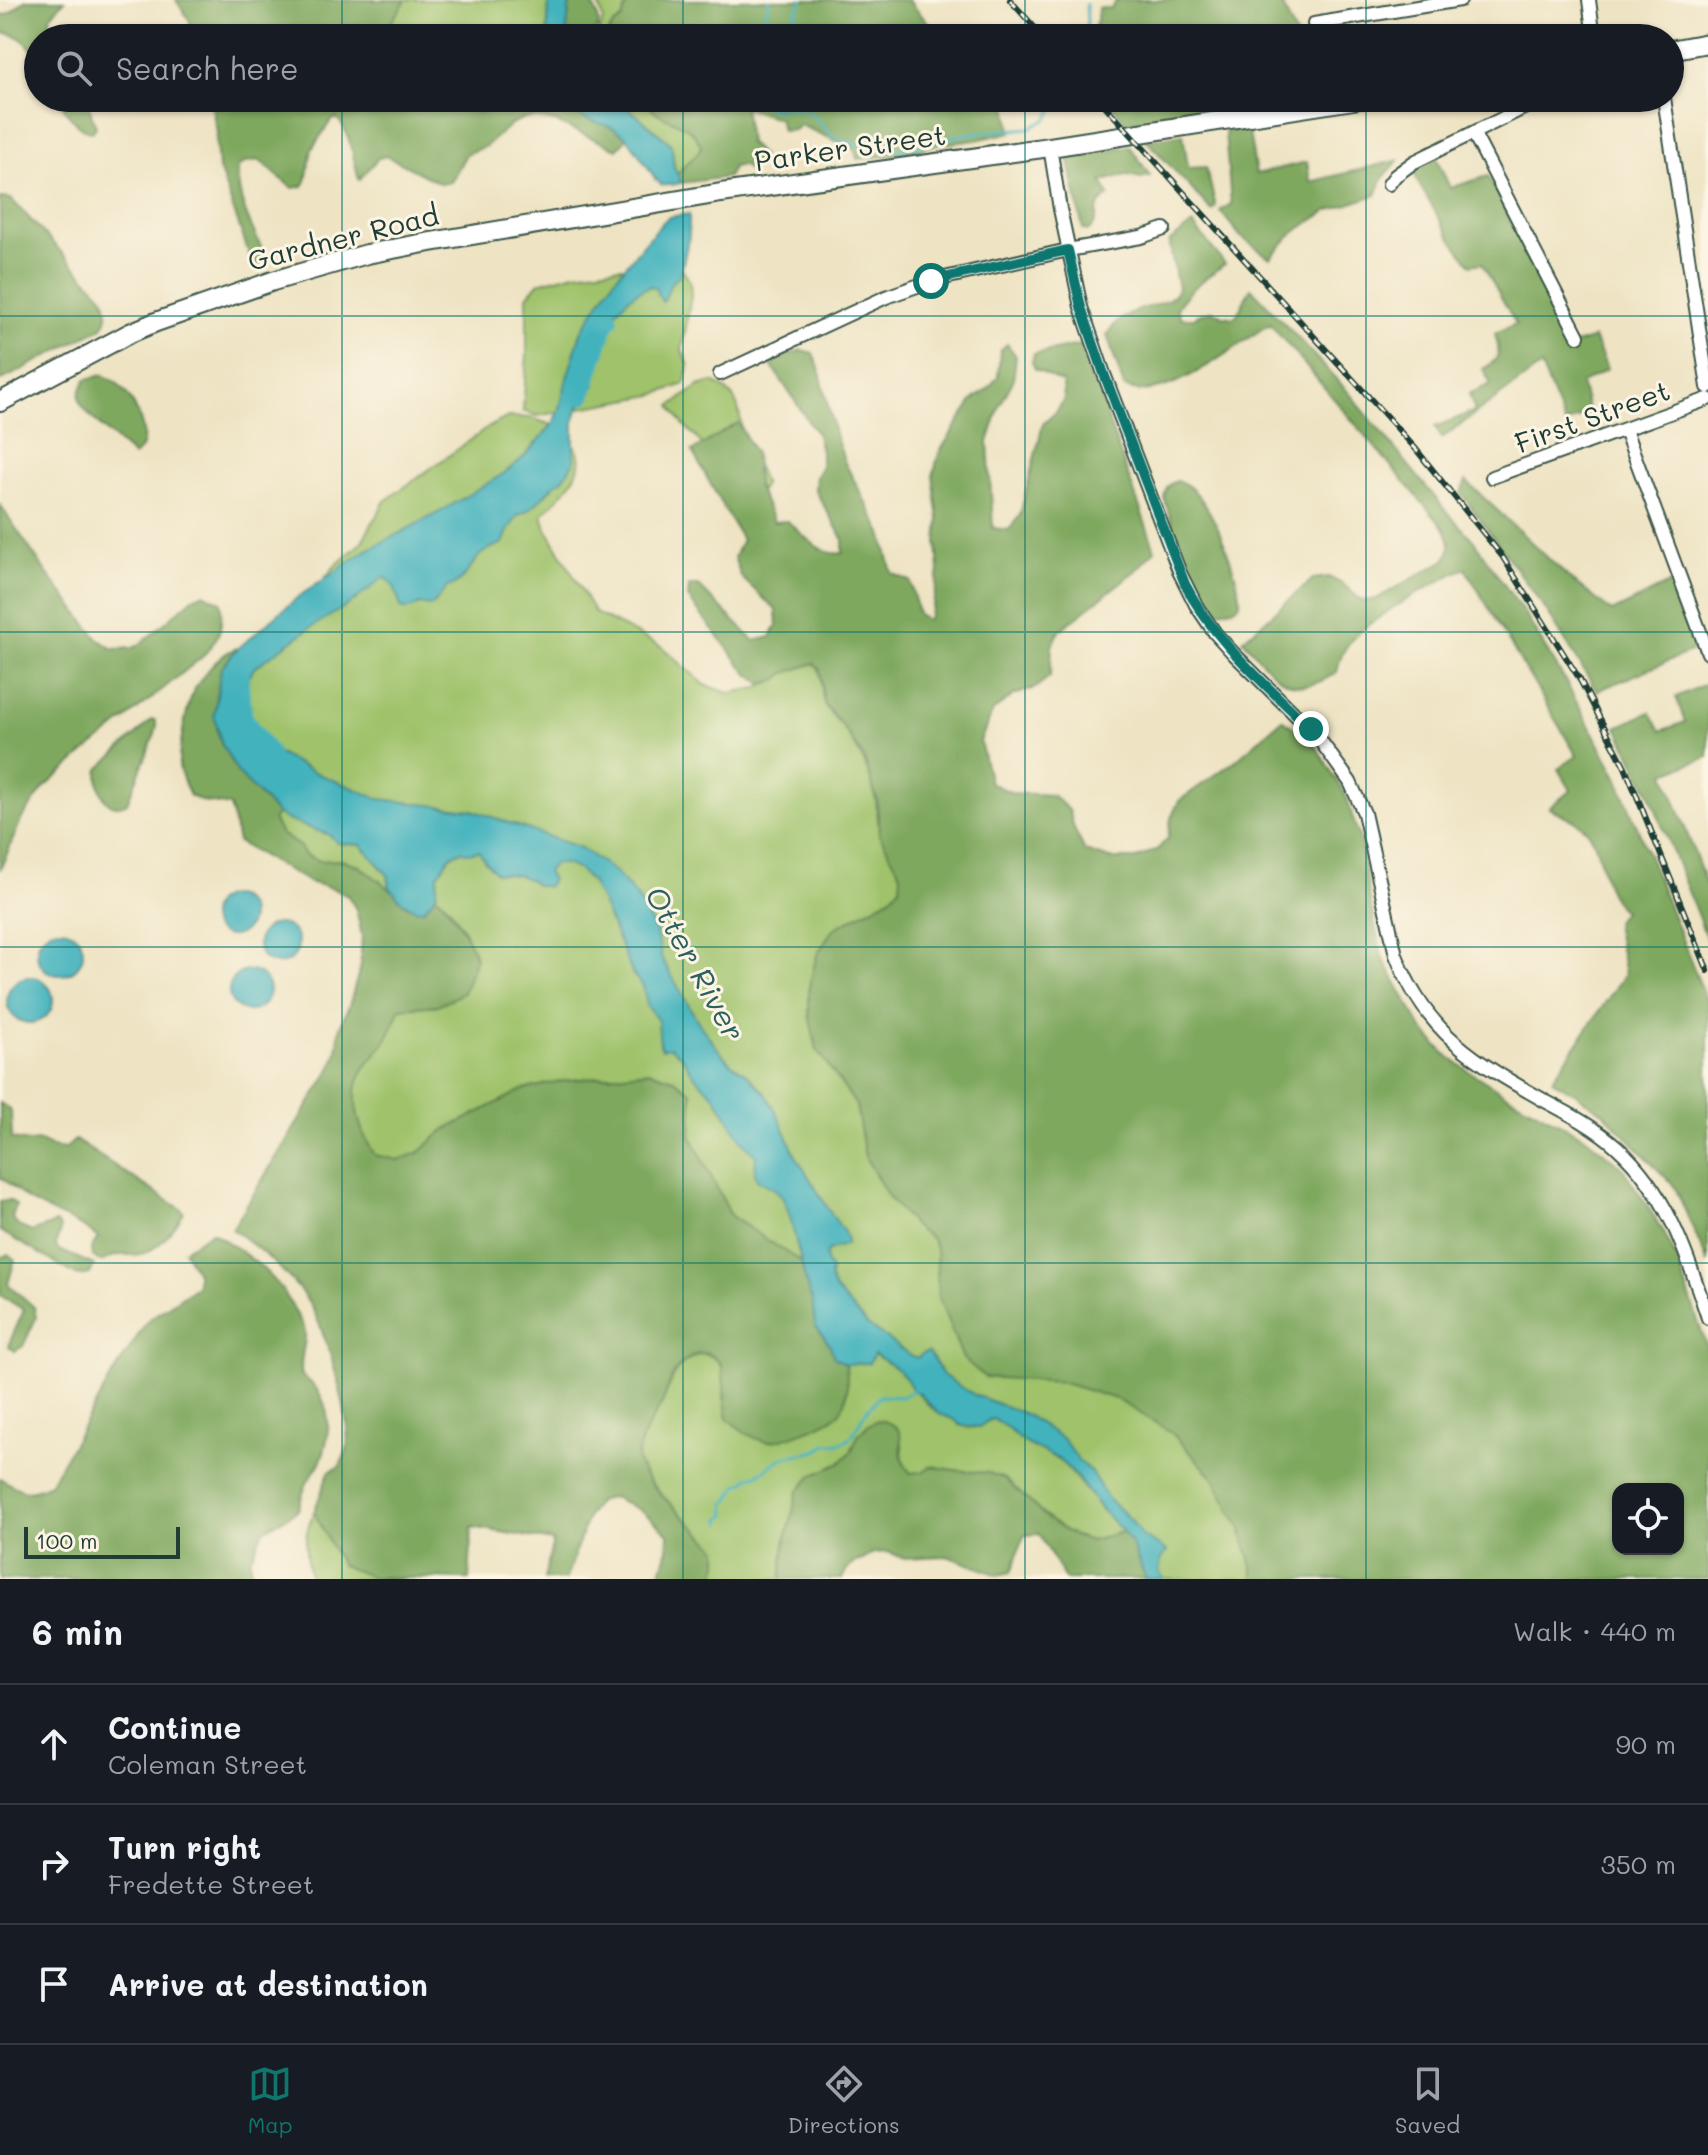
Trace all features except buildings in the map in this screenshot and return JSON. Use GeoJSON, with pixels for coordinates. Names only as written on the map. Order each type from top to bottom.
{"type":"FeatureCollection","features":[{"type":"Feature","properties":{"kind":"main road"},"geometry":{"type":"LineString","coordinates":[[1684,47],[1708,43]]}},
{"type":"Feature","properties":{"kind":"main road","name":"Parker Street"},"geometry":{"type":"LineString","coordinates":[[721,193],[1276,112]]}},
{"type":"Feature","properties":{"kind":"main road","name":"Gardner Road"},"geometry":{"type":"LineString","coordinates":[[0,402],[130,333],[218,299],[301,272],[419,244],[721,193]]}},
{"type":"Feature","properties":{"kind":"street"},"geometry":{"type":"LineString","coordinates":[[1314,24],[1456,0]]}},
{"type":"Feature","properties":{"kind":"street"},"geometry":{"type":"LineString","coordinates":[[1589,0],[1592,24]]}},
{"type":"Feature","properties":{"kind":"street"},"geometry":{"type":"LineString","coordinates":[[1389,184],[1414,162],[1517,112]]}},
{"type":"Feature","properties":{"kind":"street"},"geometry":{"type":"LineString","coordinates":[[1666,112],[1708,387]]}},
{"type":"Feature","properties":{"kind":"street"},"geometry":{"type":"LineString","coordinates":[[1474,134],[1578,336]]}},
{"type":"Feature","properties":{"kind":"street"},"geometry":{"type":"LineString","coordinates":[[1050,147],[1081,307],[1185,584],[1202,615],[1221,640],[1317,736],[1350,782],[1364,813],[1396,955],[1411,987],[1436,1023],[1465,1052],[1488,1069],[1594,1129],[1618,1147],[1638,1168],[1672,1221],[1708,1318]]}},
{"type":"Feature","properties":{"kind":"street"},"geometry":{"type":"LineString","coordinates":[[720,374],[906,289],[1068,250],[1141,237],[1164,229]]}},
{"type":"Feature","properties":{"kind":"street","name":"First Street"},"geometry":{"type":"LineString","coordinates":[[1492,477],[1708,399]]}},
{"type":"Feature","properties":{"kind":"street"},"geometry":{"type":"LineString","coordinates":[[1625,430],[1708,653]]}},
{"type":"Feature","properties":{"kind":"green space"},"geometry":{"type":"Polygon","coordinates":[[[26,0],[65,0],[50,16],[51,24],[24,24],[24,41],[0,33],[0,16],[8,14],[26,0]]]}},
{"type":"Feature","properties":{"kind":"green space"},"geometry":{"type":"Polygon","coordinates":[[[176,0],[406,0],[390,24],[190,24],[176,0]]]}},
{"type":"Feature","properties":{"kind":"green space"},"geometry":{"type":"Polygon","coordinates":[[[406,0],[549,0],[548,24],[390,24],[406,0]]]}},
{"type":"Feature","properties":{"kind":"green space"},"geometry":{"type":"Polygon","coordinates":[[[570,0],[592,0],[599,24],[567,24],[570,0]]]}},
{"type":"Feature","properties":{"kind":"green space"},"geometry":{"type":"Polygon","coordinates":[[[597,0],[628,0],[622,19],[614,24],[602,24],[597,0]]]}},
{"type":"Feature","properties":{"kind":"green space"},"geometry":{"type":"Polygon","coordinates":[[[628,0],[908,0],[929,24],[614,24],[622,19],[628,0]]]}},
{"type":"Feature","properties":{"kind":"green space"},"geometry":{"type":"Polygon","coordinates":[[[1117,0],[1280,0],[1291,24],[1096,24],[1098,8],[1111,8],[1117,0]]]}},
{"type":"Feature","properties":{"kind":"green space"},"geometry":{"type":"Polygon","coordinates":[[[67,112],[91,112],[96,127],[92,132],[67,112]]]}},
{"type":"Feature","properties":{"kind":"green space"},"geometry":{"type":"Polygon","coordinates":[[[213,112],[576,112],[592,121],[609,125],[627,138],[617,149],[558,123],[535,117],[522,119],[511,124],[486,146],[466,154],[451,182],[441,184],[387,156],[378,158],[359,180],[348,138],[336,118],[312,149],[303,186],[293,188],[258,160],[238,167],[243,204],[269,263],[253,265],[218,166],[213,112]]]}},
{"type":"Feature","properties":{"kind":"green space"},"geometry":{"type":"Polygon","coordinates":[[[549,112],[607,112],[652,143],[656,181],[627,138],[577,114],[549,112]]]}},
{"type":"Feature","properties":{"kind":"green space"},"geometry":{"type":"Polygon","coordinates":[[[633,112],[657,112],[695,135],[701,147],[678,174],[670,143],[633,112]]]}},
{"type":"Feature","properties":{"kind":"green space"},"geometry":{"type":"Polygon","coordinates":[[[745,112],[749,143],[762,156],[761,161],[749,171],[742,165],[733,167],[728,177],[681,183],[678,174],[701,147],[690,130],[658,113],[745,112]]]}},
{"type":"Feature","properties":{"kind":"green space"},"geometry":{"type":"Polygon","coordinates":[[[759,112],[1008,112],[1011,132],[929,146],[916,153],[857,159],[855,149],[800,125],[794,130],[782,131],[779,119],[759,112]]]}},
{"type":"Feature","properties":{"kind":"green space"},"geometry":{"type":"Polygon","coordinates":[[[1118,112],[1185,112],[1127,123],[1118,112]]]}},
{"type":"Feature","properties":{"kind":"green space"},"geometry":{"type":"Polygon","coordinates":[[[1248,127],[1256,174],[1307,162],[1310,182],[1399,160],[1383,178],[1376,195],[1327,211],[1293,233],[1270,258],[1240,236],[1220,211],[1231,204],[1225,132],[1248,127]]]}},
{"type":"Feature","properties":{"kind":"green space"},"geometry":{"type":"Polygon","coordinates":[[[1183,134],[1188,168],[1206,167],[1216,207],[1212,211],[1147,141],[1183,134]]]}},
{"type":"Feature","properties":{"kind":"green space"},"geometry":{"type":"Polygon","coordinates":[[[1130,146],[1150,176],[1127,175],[1102,181],[1109,196],[1100,204],[1094,225],[1087,231],[1083,229],[1068,156],[1130,146]]]}},
{"type":"Feature","properties":{"kind":"green space"},"geometry":{"type":"Polygon","coordinates":[[[1436,157],[1450,188],[1488,176],[1572,345],[1594,338],[1607,369],[1581,384],[1589,413],[1565,424],[1541,366],[1442,438],[1435,427],[1475,411],[1469,394],[1491,384],[1483,369],[1494,362],[1498,354],[1495,333],[1516,324],[1482,263],[1471,265],[1452,240],[1416,179],[1418,165],[1436,157]]]}},
{"type":"Feature","properties":{"kind":"green space"},"geometry":{"type":"Polygon","coordinates":[[[0,198],[11,199],[104,297],[107,313],[101,328],[0,381],[0,198]]]}},
{"type":"Feature","properties":{"kind":"green space"},"geometry":{"type":"Polygon","coordinates":[[[1193,224],[1225,264],[1182,301],[1177,308],[1181,318],[1194,318],[1213,311],[1234,318],[1251,288],[1349,393],[1473,540],[1526,616],[1617,777],[1708,1004],[1708,1263],[1675,1187],[1604,1113],[1552,1080],[1625,974],[1615,923],[1623,911],[1606,884],[1591,836],[1578,823],[1549,808],[1571,790],[1558,769],[1577,756],[1465,568],[1369,624],[1347,646],[1337,672],[1306,686],[1283,681],[1243,640],[1313,579],[1329,577],[1362,601],[1376,599],[1445,560],[1450,544],[1445,529],[1270,324],[1179,381],[1141,391],[1124,387],[1107,335],[1125,317],[1174,295],[1178,288],[1169,242],[1193,224]]]}},
{"type":"Feature","properties":{"kind":"green space"},"geometry":{"type":"Polygon","coordinates":[[[620,267],[682,268],[690,282],[691,296],[682,350],[689,366],[685,384],[653,395],[537,416],[523,411],[527,296],[538,283],[575,273],[620,267]]]}},
{"type":"Feature","properties":{"kind":"green space"},"geometry":{"type":"Polygon","coordinates":[[[1007,344],[1016,356],[1013,381],[1000,405],[988,442],[993,528],[1009,530],[1020,515],[1043,424],[1064,400],[1063,383],[1035,369],[1032,362],[1034,354],[1085,344],[1111,428],[1155,550],[1135,571],[1059,631],[1052,646],[1050,676],[1035,688],[1014,695],[993,711],[980,741],[990,783],[1013,793],[1052,795],[1069,810],[1085,851],[1110,859],[1136,859],[1158,849],[1168,838],[1171,818],[1179,801],[1236,760],[1283,719],[1317,748],[1345,794],[1360,840],[1382,957],[1422,1029],[1445,1054],[1467,1070],[1585,1137],[1621,1166],[1661,1227],[1677,1259],[1708,1351],[1708,1579],[1253,1579],[1241,1529],[1213,1477],[1171,1432],[1116,1399],[1060,1382],[985,1377],[963,1359],[938,1296],[936,1250],[932,1239],[917,1229],[889,1198],[865,1157],[856,1105],[817,1050],[809,1015],[809,986],[817,955],[833,929],[890,898],[900,887],[901,874],[879,834],[877,800],[864,758],[824,704],[820,669],[814,663],[763,684],[747,673],[688,598],[689,586],[699,586],[754,641],[771,637],[777,625],[776,610],[741,577],[734,557],[742,540],[692,451],[738,423],[755,453],[757,486],[774,522],[787,521],[827,552],[843,553],[843,539],[815,490],[816,476],[821,468],[817,434],[769,362],[801,350],[813,353],[845,463],[882,533],[892,573],[910,581],[918,614],[927,621],[939,571],[939,520],[933,476],[939,453],[972,401],[989,388],[998,376],[1000,351],[1007,344]]]}},
{"type":"Feature","properties":{"kind":"green space"},"geometry":{"type":"Polygon","coordinates":[[[103,375],[126,393],[140,421],[143,440],[134,456],[81,404],[80,394],[86,379],[103,375]]]}},
{"type":"Feature","properties":{"kind":"green space"},"geometry":{"type":"Polygon","coordinates":[[[712,382],[730,393],[735,400],[744,446],[764,485],[759,492],[748,492],[682,423],[671,406],[699,386],[712,382]]]}},
{"type":"Feature","properties":{"kind":"green space"},"geometry":{"type":"Polygon","coordinates":[[[508,417],[531,418],[552,425],[547,493],[573,462],[574,444],[579,454],[576,473],[542,515],[546,528],[595,613],[662,647],[705,685],[729,693],[758,688],[785,673],[815,663],[820,673],[825,705],[853,742],[866,767],[876,804],[879,834],[1612,1484],[1612,1550],[1281,1579],[1154,1579],[1149,1565],[1068,1452],[933,1389],[731,1216],[690,1139],[692,1119],[674,1079],[650,1071],[556,1082],[522,1091],[443,1131],[415,1202],[314,1132],[386,1040],[400,1008],[439,1005],[466,934],[450,908],[436,895],[438,875],[450,856],[461,851],[479,851],[492,867],[505,854],[416,824],[274,761],[246,725],[240,709],[239,679],[335,566],[361,543],[385,501],[489,427],[508,417]]]}},
{"type":"Feature","properties":{"kind":"green space"},"geometry":{"type":"Polygon","coordinates":[[[1177,481],[1189,486],[1200,497],[1218,529],[1240,595],[1240,604],[1233,609],[1218,611],[1209,602],[1185,559],[1164,498],[1168,487],[1177,481]]]}},
{"type":"Feature","properties":{"kind":"green space"},"geometry":{"type":"Polygon","coordinates":[[[1466,481],[1567,576],[1612,612],[1671,583],[1697,649],[1597,691],[1546,610],[1461,493],[1466,481]]]}},
{"type":"Feature","properties":{"kind":"green space"},"geometry":{"type":"Polygon","coordinates":[[[0,505],[46,572],[98,639],[113,649],[133,648],[143,642],[193,598],[204,593],[221,602],[221,626],[213,644],[202,657],[44,788],[21,820],[0,870],[0,505]]]}},
{"type":"Feature","properties":{"kind":"green space"},"geometry":{"type":"Polygon","coordinates":[[[239,648],[221,669],[216,695],[217,730],[238,773],[277,814],[273,820],[281,834],[299,846],[305,855],[319,861],[344,860],[359,866],[412,908],[424,909],[436,895],[459,924],[476,958],[463,993],[439,1005],[400,1008],[385,1042],[361,1073],[356,1108],[365,1138],[375,1155],[398,1160],[418,1153],[443,1131],[522,1090],[556,1082],[650,1071],[674,1079],[692,1092],[691,1136],[731,1216],[801,1262],[815,1324],[830,1345],[834,1357],[846,1364],[846,1396],[839,1413],[791,1436],[770,1441],[753,1437],[727,1418],[722,1365],[713,1356],[702,1353],[690,1357],[676,1370],[639,1450],[639,1465],[652,1485],[718,1549],[714,1579],[659,1579],[669,1534],[642,1511],[613,1497],[598,1501],[588,1516],[566,1579],[544,1579],[553,1541],[472,1527],[469,1579],[372,1577],[341,1565],[314,1512],[329,1472],[340,1466],[347,1449],[345,1416],[329,1351],[315,1314],[300,1290],[273,1262],[232,1229],[332,1067],[340,1026],[360,968],[362,936],[356,909],[348,896],[309,882],[238,842],[230,806],[190,796],[179,759],[191,697],[213,665],[226,653],[239,648]]]}},
{"type":"Feature","properties":{"kind":"green space"},"geometry":{"type":"Polygon","coordinates":[[[1708,683],[1708,757],[1665,773],[1708,890],[1708,942],[1649,792],[1617,727],[1650,712],[1661,731],[1685,722],[1676,697],[1708,683]]]}},
{"type":"Feature","properties":{"kind":"green space"},"geometry":{"type":"Polygon","coordinates":[[[155,720],[157,727],[155,734],[127,803],[114,806],[101,791],[99,769],[155,720]]]}},
{"type":"Feature","properties":{"kind":"green space"},"geometry":{"type":"Polygon","coordinates":[[[277,814],[330,835],[337,843],[361,845],[388,875],[394,893],[359,866],[344,860],[319,861],[305,855],[299,846],[281,834],[273,820],[277,814]]]}},
{"type":"Feature","properties":{"kind":"green space"},"geometry":{"type":"Polygon","coordinates":[[[0,1103],[11,1110],[12,1139],[40,1141],[65,1149],[75,1140],[181,1209],[184,1213],[181,1219],[156,1247],[144,1253],[114,1256],[101,1262],[92,1256],[91,1248],[98,1238],[30,1201],[0,1178],[0,1103]]]}},
{"type":"Feature","properties":{"kind":"green space"},"geometry":{"type":"Polygon","coordinates":[[[10,1200],[16,1205],[12,1217],[18,1226],[32,1232],[56,1223],[61,1228],[57,1249],[94,1265],[90,1274],[78,1276],[0,1231],[0,1201],[10,1200]]]}},
{"type":"Feature","properties":{"kind":"green space"},"geometry":{"type":"Polygon","coordinates":[[[212,1232],[272,1277],[304,1330],[302,1376],[319,1392],[328,1425],[321,1460],[306,1484],[298,1510],[264,1530],[250,1559],[252,1579],[0,1579],[0,1478],[29,1491],[50,1484],[148,1320],[197,1286],[197,1273],[184,1250],[212,1232]]]}},
{"type":"Feature","properties":{"kind":"green space"},"geometry":{"type":"Polygon","coordinates":[[[9,1254],[15,1259],[8,1284],[34,1307],[36,1318],[23,1346],[15,1351],[8,1346],[24,1310],[0,1295],[0,1258],[9,1254]]]}},
{"type":"Feature","properties":{"kind":"green space"},"geometry":{"type":"Polygon","coordinates":[[[700,1354],[720,1363],[724,1375],[724,1399],[847,1395],[846,1364],[871,1358],[874,1354],[901,1372],[938,1413],[972,1428],[993,1419],[1019,1439],[1047,1452],[1065,1465],[1123,1532],[1091,1541],[1074,1536],[1049,1520],[1005,1479],[931,1466],[922,1472],[910,1473],[903,1460],[902,1444],[868,1425],[858,1435],[851,1452],[839,1464],[813,1475],[798,1491],[785,1544],[781,1579],[714,1579],[718,1549],[658,1491],[640,1466],[637,1456],[643,1434],[676,1372],[685,1362],[700,1354]]]}},
{"type":"Feature","properties":{"kind":"green space"},"geometry":{"type":"Polygon","coordinates":[[[878,1420],[898,1430],[903,1461],[910,1473],[922,1472],[931,1466],[989,1473],[1005,1479],[1049,1520],[1074,1536],[1091,1541],[1123,1532],[1146,1579],[1065,1579],[1039,1534],[1025,1535],[1011,1572],[998,1575],[947,1556],[903,1558],[888,1552],[873,1553],[855,1562],[842,1579],[781,1579],[785,1544],[798,1491],[813,1475],[839,1464],[851,1452],[858,1435],[878,1420]]]}},
{"type":"Feature","properties":{"kind":"green space"},"geometry":{"type":"Polygon","coordinates":[[[314,1512],[341,1565],[403,1579],[311,1579],[306,1545],[314,1512]]]}},
{"type":"Feature","properties":{"kind":"water"},"geometry":{"type":"Polygon","coordinates":[[[549,0],[570,0],[567,24],[548,24],[549,0]]]}},
{"type":"Feature","properties":{"kind":"water"},"geometry":{"type":"Polygon","coordinates":[[[574,112],[632,112],[670,143],[674,167],[681,183],[662,185],[625,136],[574,112]]]}},
{"type":"Feature","properties":{"kind":"water"},"geometry":{"type":"Polygon","coordinates":[[[689,214],[689,236],[680,275],[671,283],[664,301],[651,286],[638,292],[618,310],[603,334],[588,373],[595,385],[583,395],[574,422],[574,462],[563,479],[526,512],[518,515],[503,543],[480,555],[463,578],[447,587],[434,604],[402,609],[394,587],[384,577],[353,602],[254,668],[242,691],[240,709],[246,725],[267,748],[316,773],[380,799],[472,810],[581,848],[615,872],[638,898],[656,932],[662,959],[700,1025],[722,1054],[766,1094],[796,1156],[844,1232],[846,1244],[828,1251],[825,1256],[834,1288],[867,1325],[910,1355],[917,1358],[929,1352],[943,1375],[959,1386],[1025,1414],[1063,1439],[1109,1500],[1131,1520],[1141,1535],[1167,1551],[1161,1559],[1159,1573],[1165,1579],[1146,1579],[1123,1532],[1057,1458],[1019,1439],[993,1419],[979,1427],[960,1425],[938,1413],[912,1390],[901,1373],[874,1354],[869,1363],[846,1364],[834,1357],[830,1345],[815,1325],[812,1300],[782,1196],[757,1179],[756,1156],[741,1139],[715,1096],[696,1078],[680,1055],[670,1047],[662,1049],[658,1021],[647,1005],[643,986],[633,975],[591,882],[579,870],[565,864],[553,864],[547,872],[552,880],[547,887],[518,875],[496,873],[479,851],[461,851],[450,856],[438,875],[436,895],[424,909],[416,910],[401,901],[390,888],[388,875],[361,845],[337,843],[330,835],[277,814],[238,773],[222,745],[214,715],[221,669],[235,651],[298,597],[365,551],[438,513],[503,474],[524,457],[552,425],[559,412],[581,332],[615,278],[662,223],[669,217],[689,214]]]}},
{"type":"Feature","properties":{"kind":"water"},"geometry":{"type":"Polygon","coordinates":[[[231,896],[245,902],[251,916],[245,930],[231,936],[217,930],[211,916],[217,902],[231,896]]]}},
{"type":"Feature","properties":{"kind":"water"},"geometry":{"type":"Polygon","coordinates":[[[278,924],[292,930],[298,944],[292,958],[278,964],[264,958],[258,944],[264,930],[278,924]]]}},
{"type":"Feature","properties":{"kind":"water"},"geometry":{"type":"Polygon","coordinates":[[[60,929],[77,935],[83,952],[77,969],[60,975],[43,969],[37,952],[43,935],[60,929]]]}},
{"type":"Feature","properties":{"kind":"water"},"geometry":{"type":"Polygon","coordinates":[[[249,971],[263,977],[269,991],[263,1005],[249,1011],[235,1005],[229,991],[235,977],[249,971]]]}},
{"type":"Feature","properties":{"kind":"water"},"geometry":{"type":"Polygon","coordinates":[[[30,977],[47,983],[53,1000],[47,1017],[30,1023],[13,1017],[7,1000],[13,983],[30,977]]]}},
{"type":"Feature","properties":{"kind":"waterway"},"geometry":{"type":"LineString","coordinates":[[759,24],[769,0]]}},
{"type":"Feature","properties":{"kind":"waterway"},"geometry":{"type":"LineString","coordinates":[[791,24],[802,0]]}},
{"type":"Feature","properties":{"kind":"waterway"},"geometry":{"type":"LineString","coordinates":[[1086,4],[1086,24]]}},
{"type":"Feature","properties":{"kind":"waterway"},"geometry":{"type":"LineString","coordinates":[[808,112],[839,140],[872,148],[905,150],[973,133],[1030,128],[1047,119],[1052,112]]}},
{"type":"Feature","properties":{"kind":"waterway","name":"Otter River"},"geometry":{"type":"LineString","coordinates":[[582,396],[605,325],[610,319]]}},
{"type":"Feature","properties":{"kind":"waterway","name":"Otter River"},"geometry":{"type":"LineString","coordinates":[[241,676],[244,719],[269,753]]}},
{"type":"Feature","properties":{"kind":"waterway"},"geometry":{"type":"LineString","coordinates":[[721,1523],[721,1518],[726,1514],[725,1503],[738,1485],[749,1477],[788,1456],[847,1441],[880,1396],[901,1397],[916,1389]]}},
{"type":"Feature","properties":{"kind":"railway"},"geometry":{"type":"LineString","coordinates":[[1010,0],[1031,24]]}},
{"type":"Feature","properties":{"kind":"railway"},"geometry":{"type":"LineString","coordinates":[[1111,112],[1415,448],[1502,556],[1579,678],[1625,767],[1708,971]]}},
{"type":"Feature","properties":{"kind":"route"},"geometry":{"type":"LineString","coordinates":[[931,281],[1068,250],[1081,307],[1104,374],[1185,584],[1202,615],[1226,646],[1311,729]]}}]}
